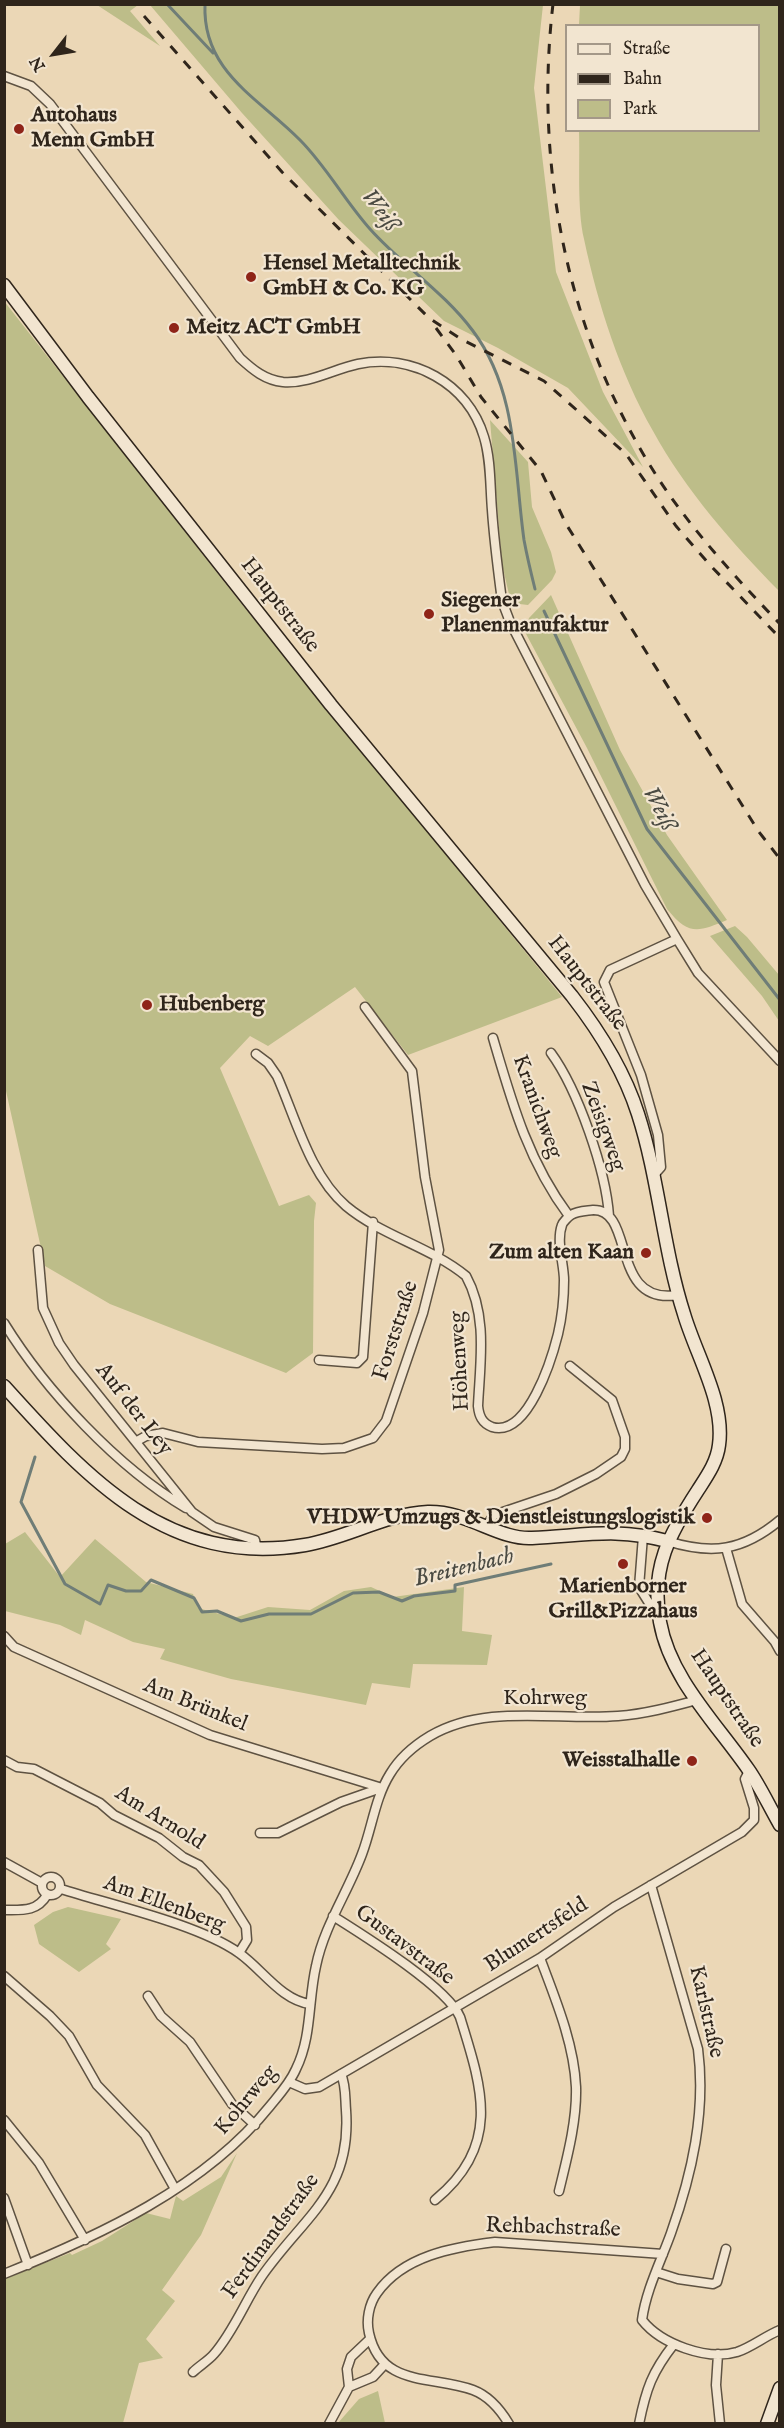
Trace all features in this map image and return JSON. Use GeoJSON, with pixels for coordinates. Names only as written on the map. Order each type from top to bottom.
{"type":"FeatureCollection","features":[{"type":"Feature","properties":{"kind":"main road","name":"Hauptstraße"},"geometry":{"type":"LineString","coordinates":[[4,285],[88,397],[331,705],[598,1031],[624,1077],[639,1115],[678,1295],[716,1406],[720,1443],[717,1457],[709,1472],[667,1541],[662,1558],[658,1605],[662,1633],[670,1654],[697,1700],[749,1771],[780,1824]]}},
{"type":"Feature","properties":{"kind":"main road"},"geometry":{"type":"LineString","coordinates":[[4,1386],[87,1473],[136,1512],[197,1539],[257,1549],[321,1543],[398,1518],[428,1512],[458,1515],[522,1538],[606,1531],[667,1541]]}},
{"type":"Feature","properties":{"kind":"main road"},"geometry":{"type":"LineString","coordinates":[[767,2424],[780,2388]]}},
{"type":"Feature","properties":{"kind":"street"},"geometry":{"type":"LineString","coordinates":[[4,76],[31,86],[50,104],[240,358],[253,370],[266,378],[282,382],[300,381],[360,364],[397,362],[420,368],[439,377],[464,400],[484,437],[502,601],[510,622],[645,885],[677,939],[698,973],[780,1061]]}},
{"type":"Feature","properties":{"kind":"street"},"geometry":{"type":"LineString","coordinates":[[653,1177],[660,1167],[658,1135],[641,1075],[604,982],[610,970],[677,939]]}},
{"type":"Feature","properties":{"kind":"street","name":"Forststraße"},"geometry":{"type":"LineString","coordinates":[[137,1441],[146,1436],[163,1433],[198,1442],[322,1449],[344,1448],[372,1438],[386,1421],[423,1313],[439,1250],[425,1177],[412,1071],[365,1007]]}},
{"type":"Feature","properties":{"kind":"street","name":"Kranichweg"},"geometry":{"type":"LineString","coordinates":[[493,1038],[523,1136],[550,1190],[569,1216]]}},
{"type":"Feature","properties":{"kind":"street","name":"Zeisigweg"},"geometry":{"type":"LineString","coordinates":[[551,1053],[559,1064],[587,1127],[608,1201],[609,1216]]}},
{"type":"Feature","properties":{"kind":"street","name":"Höhenweg"},"geometry":{"type":"LineString","coordinates":[[256,1054],[268,1063],[277,1076],[324,1181],[347,1206],[466,1276],[473,1288],[481,1334],[479,1416],[492,1427],[505,1426],[528,1407],[549,1365],[558,1333],[563,1300],[560,1236],[562,1225],[569,1216]]}},
{"type":"Feature","properties":{"kind":"street"},"geometry":{"type":"LineString","coordinates":[[569,1216],[583,1211],[600,1210],[609,1216],[630,1269],[646,1292],[658,1296],[678,1295]]}},
{"type":"Feature","properties":{"kind":"street"},"geometry":{"type":"LineString","coordinates":[[319,1360],[357,1364],[363,1356],[373,1222]]}},
{"type":"Feature","properties":{"kind":"street","name":"Auf der Ley"},"geometry":{"type":"LineString","coordinates":[[38,1250],[40,1295],[48,1321],[74,1365],[192,1512],[214,1527],[255,1540],[257,1549]]}},
{"type":"Feature","properties":{"kind":"street"},"geometry":{"type":"LineString","coordinates":[[4,1323],[36,1369],[78,1417],[150,1484],[192,1512]]}},
{"type":"Feature","properties":{"kind":"street"},"geometry":{"type":"LineString","coordinates":[[487,1525],[494,1515],[556,1494],[596,1474],[621,1457],[625,1449],[625,1437],[612,1400],[570,1366]]}},
{"type":"Feature","properties":{"kind":"street"},"geometry":{"type":"LineString","coordinates":[[667,1541],[702,1550],[726,1548],[749,1541],[780,1520]]}},
{"type":"Feature","properties":{"kind":"street"},"geometry":{"type":"LineString","coordinates":[[643,1536],[639,1587],[649,1603],[658,1605]]}},
{"type":"Feature","properties":{"kind":"street"},"geometry":{"type":"LineString","coordinates":[[726,1548],[741,1604],[775,1642],[780,1651]]}},
{"type":"Feature","properties":{"kind":"street","name":"Am Brünkel"},"geometry":{"type":"LineString","coordinates":[[4,1636],[14,1647],[210,1735],[382,1788]]}},
{"type":"Feature","properties":{"kind":"street","name":"Kohrweg"},"geometry":{"type":"LineString","coordinates":[[4,2274],[85,2240],[175,2189],[220,2159],[255,2125],[289,2082],[302,2056],[309,2004],[321,1946],[364,1851],[382,1788],[392,1770],[408,1753],[428,1737],[457,1724],[510,1716],[619,1716],[648,1713],[697,1700]]}},
{"type":"Feature","properties":{"kind":"street","name":"Am Arnold"},"geometry":{"type":"LineString","coordinates":[[4,1760],[17,1767],[34,1769],[100,1803],[114,1815],[159,1838],[183,1857],[199,1865],[224,1892],[246,1927],[247,1940],[239,1953]]}},
{"type":"Feature","properties":{"kind":"street","name":"Blumertsfeld"},"geometry":{"type":"LineString","coordinates":[[289,2082],[305,2089],[312,2089],[341,2074],[540,1958],[615,1907],[742,1832],[754,1820],[754,1808],[745,1779],[749,1771]]}},
{"type":"Feature","properties":{"kind":"street"},"geometry":{"type":"LineString","coordinates":[[260,1833],[278,1833],[341,1802],[382,1788]]}},
{"type":"Feature","properties":{"kind":"street","name":"Am Ellenberg"},"geometry":{"type":"LineString","coordinates":[[4,1862],[42,1883],[45,1879],[55,1877],[60,1889],[202,1935],[239,1953],[290,1998],[309,2004]]}},
{"type":"Feature","properties":{"kind":"street"},"geometry":{"type":"LineString","coordinates":[[42,1883],[47,1895]]}},
{"type":"Feature","properties":{"kind":"street","name":"Karlstraße"},"geometry":{"type":"LineString","coordinates":[[651,1885],[698,2049],[701,2076],[700,2114],[689,2172],[663,2254]]}},
{"type":"Feature","properties":{"kind":"street"},"geometry":{"type":"LineString","coordinates":[[47,1895],[56,1895],[60,1889]]}},
{"type":"Feature","properties":{"kind":"street"},"geometry":{"type":"LineString","coordinates":[[4,1910],[28,1910],[41,1904],[47,1895]]}},
{"type":"Feature","properties":{"kind":"street","name":"Gustavstraße"},"geometry":{"type":"LineString","coordinates":[[333,1916],[381,1947],[456,2008],[479,2081],[483,2115],[479,2136],[470,2157],[451,2187],[435,2200]]}},
{"type":"Feature","properties":{"kind":"street"},"geometry":{"type":"LineString","coordinates":[[540,1958],[559,2011],[576,2087],[559,2192]]}},
{"type":"Feature","properties":{"kind":"street"},"geometry":{"type":"LineString","coordinates":[[4,1976],[50,2016],[69,2036],[97,2085],[145,2135],[175,2189]]}},
{"type":"Feature","properties":{"kind":"street"},"geometry":{"type":"LineString","coordinates":[[148,1996],[161,2016],[190,2042],[232,2104],[255,2125]]}},
{"type":"Feature","properties":{"kind":"street","name":"Ferdinandstraße"},"geometry":{"type":"LineString","coordinates":[[193,2372],[214,2355],[262,2277],[324,2200],[335,2182],[343,2163],[347,2121],[344,2080],[341,2074]]}},
{"type":"Feature","properties":{"kind":"street"},"geometry":{"type":"LineString","coordinates":[[4,2120],[39,2163],[85,2240]]}},
{"type":"Feature","properties":{"kind":"street"},"geometry":{"type":"LineString","coordinates":[[4,2198],[28,2265]]}},
{"type":"Feature","properties":{"kind":"street","name":"Rehbachstraße"},"geometry":{"type":"LineString","coordinates":[[370,2339],[369,2312],[374,2297],[384,2283],[414,2262],[444,2251],[470,2245],[514,2242],[663,2254]]}},
{"type":"Feature","properties":{"kind":"street"},"geometry":{"type":"LineString","coordinates":[[656,2272],[710,2286],[717,2282],[726,2249]]}},
{"type":"Feature","properties":{"kind":"street"},"geometry":{"type":"LineString","coordinates":[[663,2254],[642,2320],[650,2330],[674,2344],[718,2354],[737,2352],[780,2330]]}},
{"type":"Feature","properties":{"kind":"street"},"geometry":{"type":"LineString","coordinates":[[329,2424],[350,2387],[347,2364],[357,2349],[370,2339],[385,2364],[414,2379],[473,2390],[495,2404],[509,2424]]}},
{"type":"Feature","properties":{"kind":"street"},"geometry":{"type":"LineString","coordinates":[[639,2424],[647,2387],[655,2368],[674,2344]]}},
{"type":"Feature","properties":{"kind":"street"},"geometry":{"type":"LineString","coordinates":[[718,2354],[716,2385],[720,2424]]}},
{"type":"Feature","properties":{"kind":"street"},"geometry":{"type":"LineString","coordinates":[[350,2387],[378,2374],[385,2364]]}},
{"type":"Feature","properties":{"kind":"green space"},"geometry":{"type":"Polygon","coordinates":[[[97,5],[138,5],[130,11],[160,46],[97,5]]]}},
{"type":"Feature","properties":{"kind":"green space"},"geometry":{"type":"Polygon","coordinates":[[[150,5],[543,5],[534,88],[556,272],[603,392],[643,467],[568,388],[498,348],[444,321],[339,220],[242,113],[150,5]]]}},
{"type":"Feature","properties":{"kind":"green space"},"geometry":{"type":"Polygon","coordinates":[[[580,5],[779,5],[779,591],[727,535],[695,495],[666,453],[641,409],[620,362],[603,313],[584,239],[580,200],[579,132],[760,132],[760,24],[579,24],[580,5]]]}},
{"type":"Feature","properties":{"kind":"green space"},"geometry":{"type":"Polygon","coordinates":[[[4,301],[240,602],[562,997],[408,1055],[355,987],[268,1046],[250,1036],[220,1068],[279,1206],[309,1195],[316,1203],[313,1353],[286,1373],[110,1304],[45,1266],[4,1082],[4,301]]]}},
{"type":"Feature","properties":{"kind":"green space"},"geometry":{"type":"Polygon","coordinates":[[[490,420],[528,462],[532,507],[551,552],[556,572],[552,580],[528,605],[511,603],[502,564],[490,420]]]}},
{"type":"Feature","properties":{"kind":"green space"},"geometry":{"type":"Polygon","coordinates":[[[551,595],[620,750],[667,835],[727,920],[701,929],[688,928],[667,909],[587,748],[525,632],[529,618],[551,595]]]}},
{"type":"Feature","properties":{"kind":"green space"},"geometry":{"type":"Polygon","coordinates":[[[735,926],[779,975],[779,1021],[762,996],[710,936],[735,926]]]}},
{"type":"Feature","properties":{"kind":"green space"},"geometry":{"type":"Polygon","coordinates":[[[25,1532],[60,1577],[95,1539],[146,1582],[193,1594],[198,1608],[234,1618],[268,1607],[310,1610],[344,1591],[371,1587],[393,1597],[464,1587],[462,1631],[492,1635],[487,1665],[413,1664],[410,1688],[372,1683],[366,1705],[231,1679],[160,1659],[165,1649],[133,1642],[85,1620],[81,1635],[60,1625],[5,1611],[5,1544],[25,1532]]]}},
{"type":"Feature","properties":{"kind":"green space"},"geometry":{"type":"Polygon","coordinates":[[[68,1907],[121,1919],[106,1944],[111,1949],[79,1972],[39,1944],[34,1925],[53,1912],[68,1907]]]}},
{"type":"Feature","properties":{"kind":"green space"},"geometry":{"type":"Polygon","coordinates":[[[237,2153],[201,2235],[162,2290],[175,2301],[146,2339],[163,2358],[139,2363],[123,2423],[5,2423],[5,2279],[70,2253],[72,2255],[102,2241],[146,2213],[170,2219],[176,2196],[183,2201],[221,2177],[237,2153]]]}},
{"type":"Feature","properties":{"kind":"green space"},"geometry":{"type":"Polygon","coordinates":[[[378,2391],[385,2423],[338,2423],[359,2399],[378,2391]]]}},
{"type":"Feature","properties":{"kind":"waterway"},"geometry":{"type":"LineString","coordinates":[[167,4],[213,53]]}},
{"type":"Feature","properties":{"kind":"waterway","name":"Weiß"},"geometry":{"type":"LineString","coordinates":[[205,4],[207,28],[213,48],[223,66],[236,82],[300,140],[370,229],[462,317],[488,354],[499,379],[512,431],[524,540],[535,589]]}},
{"type":"Feature","properties":{"kind":"waterway","name":"Weiß"},"geometry":{"type":"LineString","coordinates":[[544,611],[647,829],[780,1000]]}},
{"type":"Feature","properties":{"kind":"waterway","name":"Breitenbach"},"geometry":{"type":"LineString","coordinates":[[35,1457],[21,1502],[65,1584],[100,1604],[108,1585],[126,1591],[141,1591],[151,1580],[194,1598],[202,1612],[217,1611],[241,1621],[269,1614],[311,1614],[353,1593],[379,1592],[402,1601],[414,1596],[455,1591],[455,1585],[551,1564]]}},
{"type":"Feature","properties":{"kind":"railway"},"geometry":{"type":"LineString","coordinates":[[553,4],[548,68],[549,132],[555,196],[567,259],[584,321],[606,381],[634,438],[668,493],[707,544],[780,624]]}},
{"type":"Feature","properties":{"kind":"railway"},"geometry":{"type":"LineString","coordinates":[[144,16],[282,172],[429,318],[461,339],[544,381],[626,454],[676,526],[780,638]]}},
{"type":"Feature","properties":{"kind":"railway"},"geometry":{"type":"LineString","coordinates":[[436,328],[456,355],[481,397],[541,471],[566,524],[759,832],[780,859]]}},
{"type":"Feature","properties":{"kind":"place","name":"Autohaus Menn GmbH"},"geometry":{"type":"Point","coordinates":[19,129]}},
{"type":"Feature","properties":{"kind":"place","name":"Hensel Metalltechnik GmbH & Co. KG"},"geometry":{"type":"Point","coordinates":[251,277]}},
{"type":"Feature","properties":{"kind":"place","name":"Meitz ACT GmbH"},"geometry":{"type":"Point","coordinates":[174,328]}},
{"type":"Feature","properties":{"kind":"place","name":"Siegener Planenmanufaktur"},"geometry":{"type":"Point","coordinates":[429,614]}},
{"type":"Feature","properties":{"kind":"place","name":"Hubenberg"},"geometry":{"type":"Point","coordinates":[147,1005]}},
{"type":"Feature","properties":{"kind":"place","name":"Zum alten Kaan"},"geometry":{"type":"Point","coordinates":[646,1253]}},
{"type":"Feature","properties":{"kind":"place","name":"VHDW Umzugs & Dienstleistungslogistik"},"geometry":{"type":"Point","coordinates":[707,1518]}},
{"type":"Feature","properties":{"kind":"place","name":"Marienborner Grill&Pizzahaus"},"geometry":{"type":"Point","coordinates":[623,1564]}},
{"type":"Feature","properties":{"kind":"place","name":"Weisstalhalle"},"geometry":{"type":"Point","coordinates":[692,1761]}}]}
